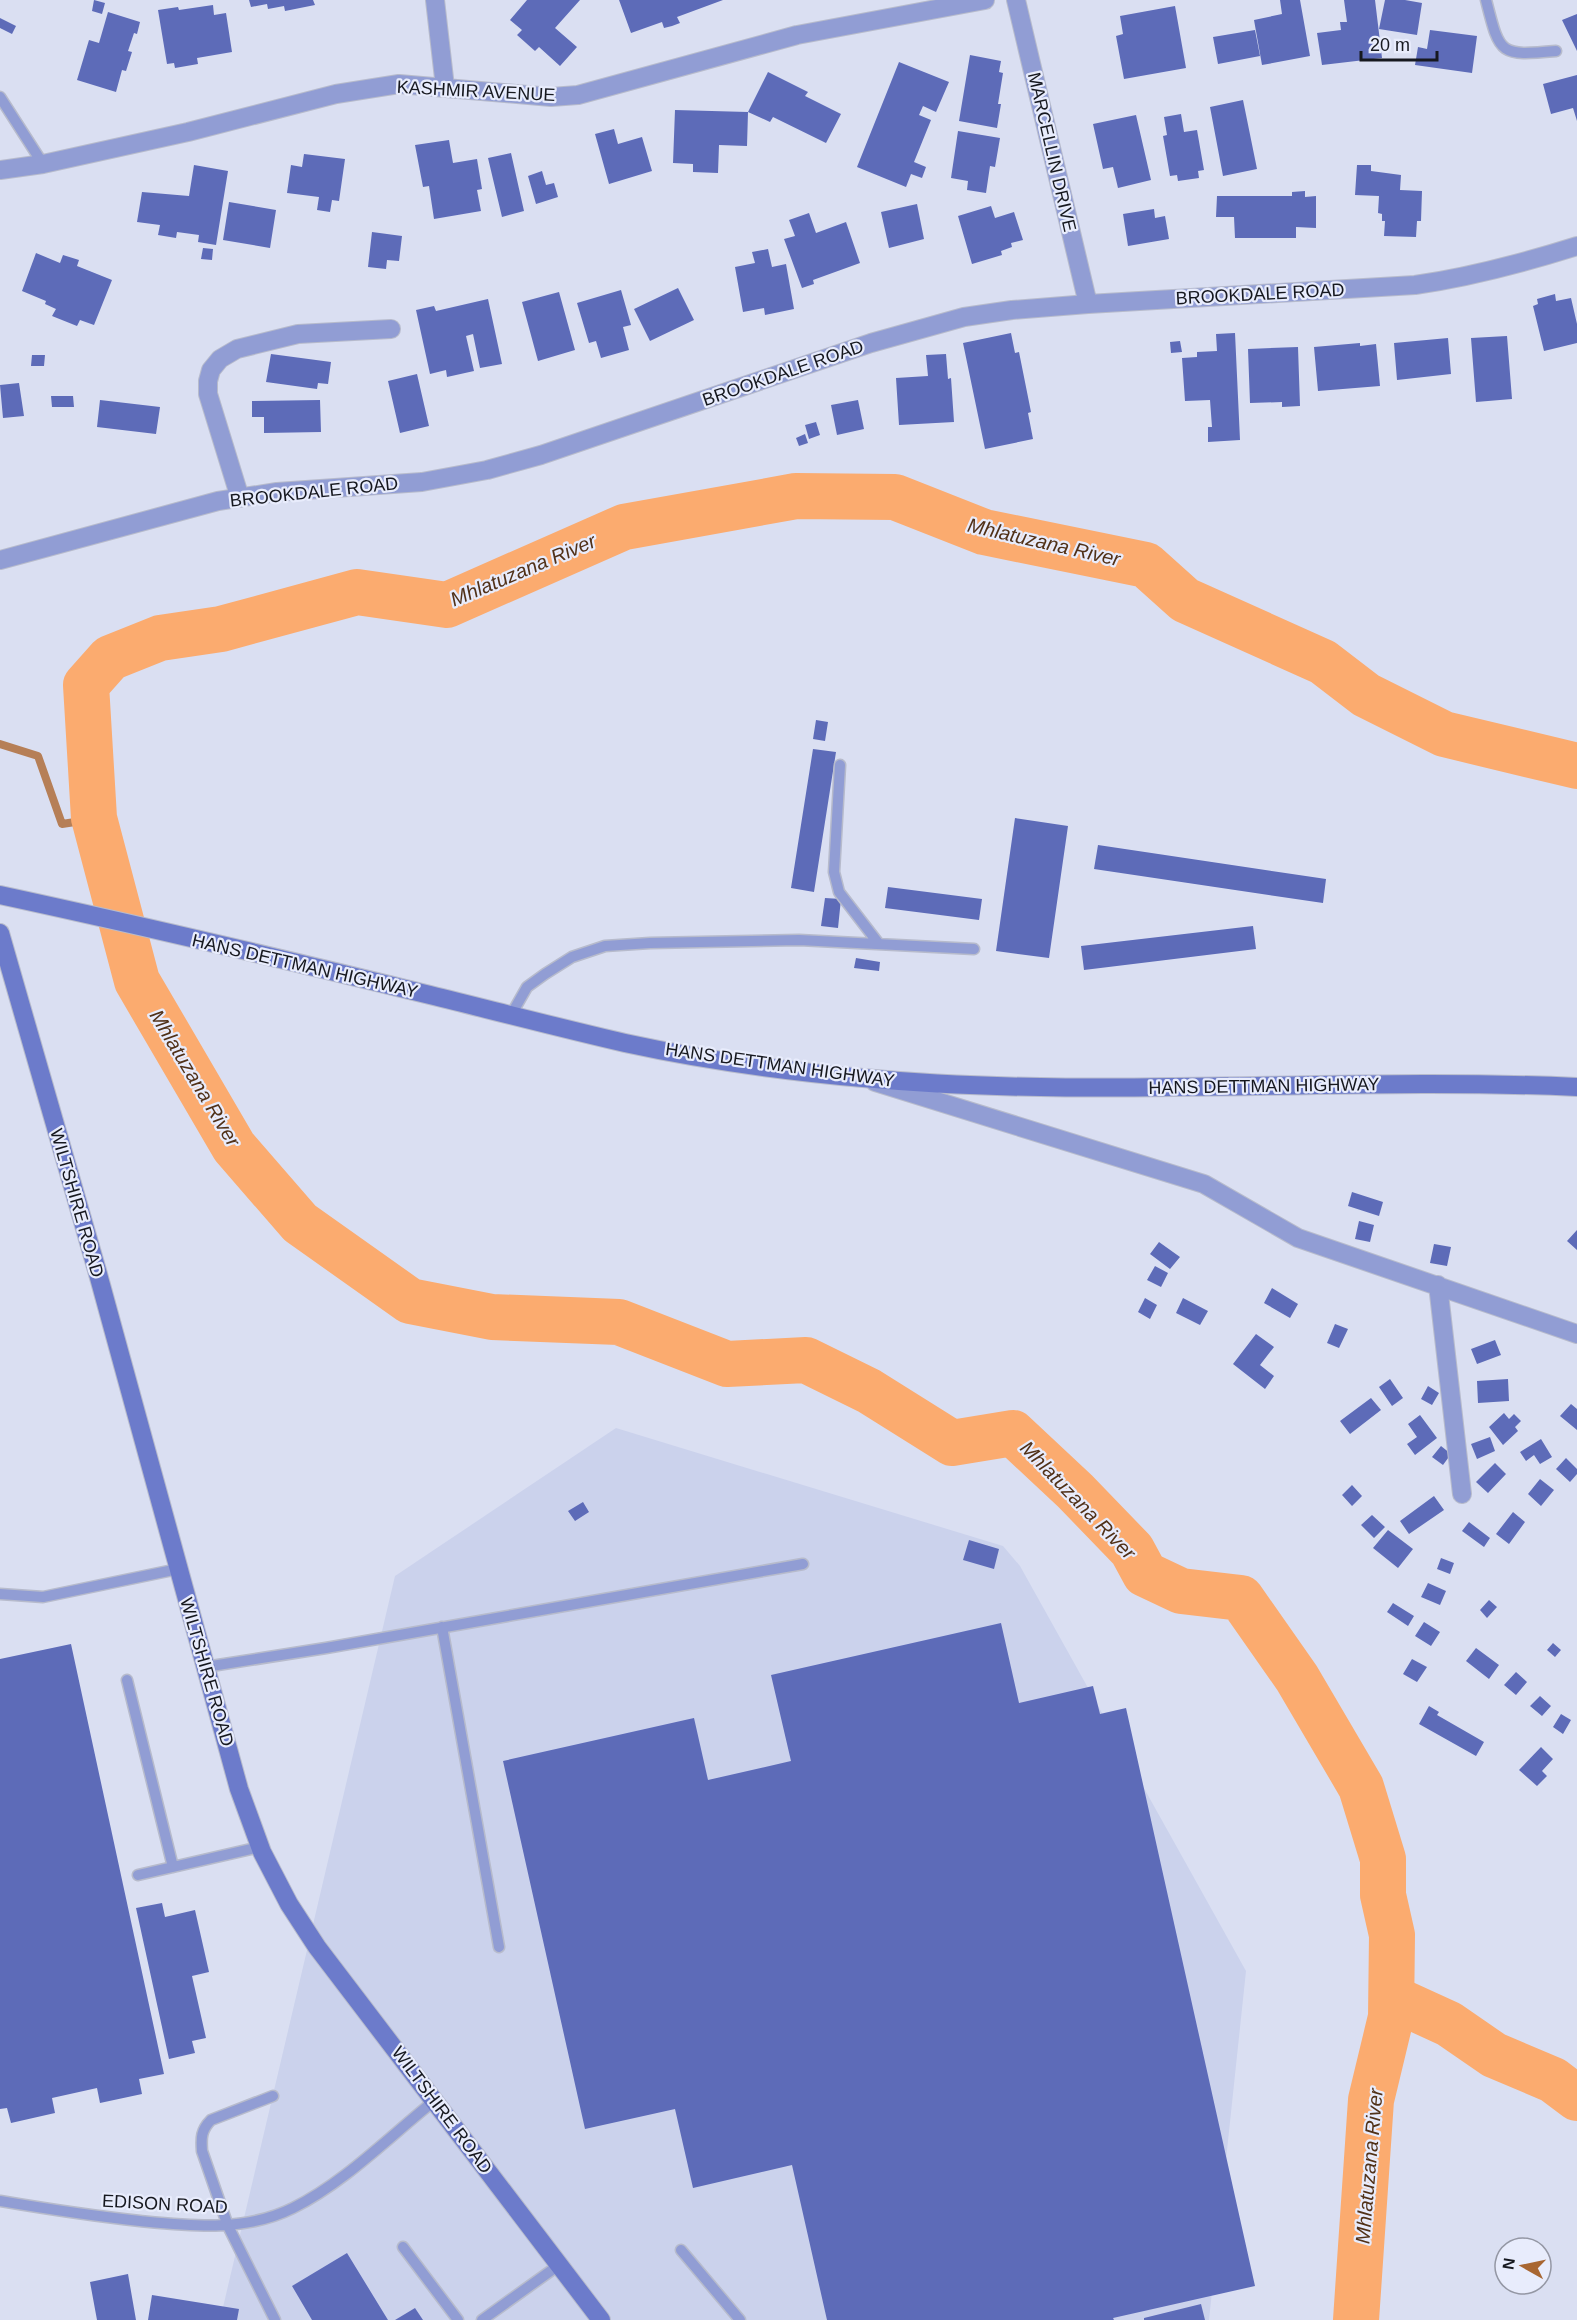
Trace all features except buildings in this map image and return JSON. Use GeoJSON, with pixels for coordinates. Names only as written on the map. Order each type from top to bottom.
{"type":"FeatureCollection","features":[{"type":"Feature","properties":{"kind":"street"},"geometry":{"type":"LineString","coordinates":[[435,0],[445,87]]}},
{"type":"Feature","properties":{"kind":"street","name":"KASHMIR AVENUE"},"geometry":{"type":"LineString","coordinates":[[0,170],[43,164],[188,132],[336,94],[399,84],[551,97],[578,95],[797,35],[985,0]]}},
{"type":"Feature","properties":{"kind":"street","name":"MARCELLIN DRIVE"},"geometry":{"type":"LineString","coordinates":[[1016,0],[1088,304]]}},
{"type":"Feature","properties":{"kind":"street","name":"BROOKDALE ROAD"},"geometry":{"type":"LineString","coordinates":[[0,560],[218,501],[277,492],[422,482],[487,470],[541,455],[918,329],[964,317],[1012,310],[1088,304],[1415,285],[1466,277],[1524,263],[1577,246]]}},
{"type":"Feature","properties":{"kind":"street"},"geometry":{"type":"LineString","coordinates":[[240,498],[208,394],[211,370],[220,359],[237,349],[298,334],[391,329]]}},
{"type":"Feature","properties":{"kind":"street","name":"HANS DETTMAN HIGHWAY"},"geometry":{"type":"LineString","coordinates":[[0,895],[626,1043],[679,1053],[862,1078],[998,1087],[1130,1088],[1430,1083],[1577,1087]]}},
{"type":"Feature","properties":{"kind":"street","name":"WILTSHIRE ROAD"},"geometry":{"type":"LineString","coordinates":[[0,933],[98,1274],[239,1789],[261,1847],[289,1904],[317,1947],[601,2320]]}},
{"type":"Feature","properties":{"kind":"street"},"geometry":{"type":"LineString","coordinates":[[862,1078],[1204,1184],[1298,1238],[1577,1334]]}},
{"type":"Feature","properties":{"kind":"street"},"geometry":{"type":"LineString","coordinates":[[1438,1286],[1462,1494]]}},
{"type":"Feature","properties":{"kind":"lane"},"geometry":{"type":"LineString","coordinates":[[1486,0],[1494,32],[1509,52],[1521,54],[1556,51]]}},
{"type":"Feature","properties":{"kind":"lane"},"geometry":{"type":"LineString","coordinates":[[0,97],[43,164]]}},
{"type":"Feature","properties":{"kind":"lane"},"geometry":{"type":"LineString","coordinates":[[840,765],[834,872],[839,892],[879,944]]}},
{"type":"Feature","properties":{"kind":"lane"},"geometry":{"type":"LineString","coordinates":[[512,1015],[527,987],[572,957],[605,946],[799,940],[974,949]]}},
{"type":"Feature","properties":{"kind":"lane"},"geometry":{"type":"LineString","coordinates":[[206,1667],[803,1564]]}},
{"type":"Feature","properties":{"kind":"lane"},"geometry":{"type":"LineString","coordinates":[[0,1594],[43,1597],[178,1569]]}},
{"type":"Feature","properties":{"kind":"lane"},"geometry":{"type":"LineString","coordinates":[[442,1627],[499,1947]]}},
{"type":"Feature","properties":{"kind":"lane"},"geometry":{"type":"LineString","coordinates":[[127,1680],[173,1867]]}},
{"type":"Feature","properties":{"kind":"lane"},"geometry":{"type":"LineString","coordinates":[[138,1875],[261,1847]]}},
{"type":"Feature","properties":{"kind":"lane"},"geometry":{"type":"LineString","coordinates":[[273,2096],[211,2120],[203,2128],[202,2151],[228,2226],[275,2320]]}},
{"type":"Feature","properties":{"kind":"lane","name":"EDISON ROAD"},"geometry":{"type":"LineString","coordinates":[[0,2201],[89,2216],[189,2226],[228,2226],[260,2221],[293,2208],[335,2182],[434,2100]]}},
{"type":"Feature","properties":{"kind":"lane"},"geometry":{"type":"LineString","coordinates":[[403,2247],[458,2320]]}},
{"type":"Feature","properties":{"kind":"lane"},"geometry":{"type":"LineString","coordinates":[[681,2250],[740,2320]]}},
{"type":"Feature","properties":{"kind":"lane"},"geometry":{"type":"LineString","coordinates":[[482,2320],[559,2265]]}},
{"type":"Feature","properties":{"kind":"shaded area"},"geometry":{"type":"Polygon","coordinates":[[[616,1428],[1003,1546],[1020,1566],[1246,1971],[1209,2320],[220,2320],[395,1576],[616,1428]]]}},
{"type":"Feature","properties":{"kind":"waterway","name":"Mhlatuzana River"},"geometry":{"type":"LineString","coordinates":[[1356,2320],[1371,2100],[1391,2017],[1392,1935],[1383,1895],[1383,1859],[1361,1787],[1297,1678],[1241,1598],[1181,1591],[1145,1574],[1132,1550],[1075,1491],[1013,1433],[952,1443],[869,1391],[806,1360],[727,1364],[619,1322],[492,1317],[410,1301],[300,1223],[234,1147],[137,981],[94,818],[86,685],[110,658],[160,638],[221,629],[357,592],[447,605],[624,527],[796,496],[895,497],[984,532],[1146,565],[1185,600],[1323,662],[1366,695],[1444,734],[1577,766]]}},
{"type":"Feature","properties":{"kind":"waterway"},"geometry":{"type":"LineString","coordinates":[[0,744],[38,756],[62,824],[75,822],[93,801]]}},
{"type":"Feature","properties":{"kind":"waterway"},"geometry":{"type":"LineString","coordinates":[[1392,1994],[1403,2003],[1449,2024],[1494,2055],[1553,2080],[1577,2098]]}}]}
